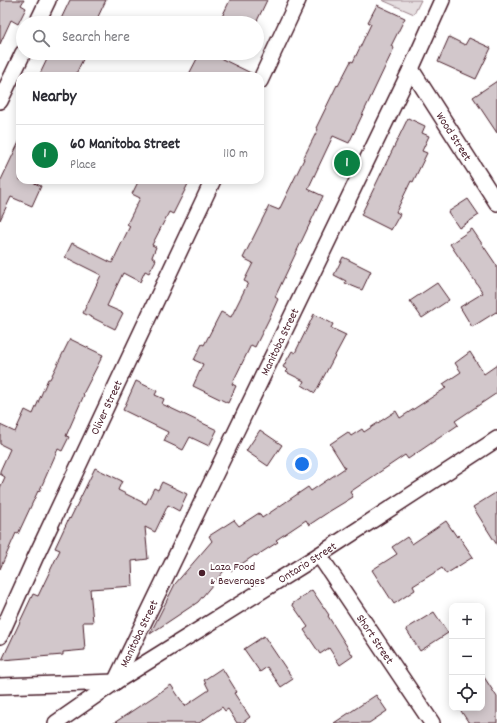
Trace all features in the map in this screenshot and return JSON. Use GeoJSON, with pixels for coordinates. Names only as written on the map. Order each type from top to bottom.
{"type":"FeatureCollection","features":[{"type":"Feature","properties":{"kind":"street"},"geometry":{"type":"LineString","coordinates":[[40,16],[48,0]]}},
{"type":"Feature","properties":{"kind":"street"},"geometry":{"type":"LineString","coordinates":[[264,72],[298,0]]}},
{"type":"Feature","properties":{"kind":"street","name":"Manitoba Street"},"geometry":{"type":"LineString","coordinates":[[115,682],[411,69],[442,0]]}},
{"type":"Feature","properties":{"kind":"street"},"geometry":{"type":"LineString","coordinates":[[0,101],[20,60]]}},
{"type":"Feature","properties":{"kind":"street","name":"Wood Street"},"geometry":{"type":"LineString","coordinates":[[411,69],[497,203]]}},
{"type":"Feature","properties":{"kind":"street","name":"Oliver Street"},"geometry":{"type":"LineString","coordinates":[[0,636],[211,184]]}},
{"type":"Feature","properties":{"kind":"street","name":"Ontario Street"},"geometry":{"type":"LineString","coordinates":[[56,723],[115,682],[319,554],[497,439]]}},
{"type":"Feature","properties":{"kind":"street","name":"Short Street"},"geometry":{"type":"LineString","coordinates":[[319,554],[432,723]]}},
{"type":"Feature","properties":{"kind":"street"},"geometry":{"type":"LineString","coordinates":[[0,686],[115,682]]}},
{"type":"Feature","properties":{"kind":"shaded area"},"geometry":{"type":"Polygon","coordinates":[[[382,0],[421,0],[414,14],[382,0]]]}},
{"type":"Feature","properties":{"kind":"building"},"geometry":{"type":"Polygon","coordinates":[[[0,0],[24,0],[21,5],[26,8],[22,16],[16,16],[16,23],[11,20],[0,44],[0,0]]]}},
{"type":"Feature","properties":{"kind":"building"},"geometry":{"type":"Polygon","coordinates":[[[70,0],[106,0],[98,16],[62,16],[70,0]]]}},
{"type":"Feature","properties":{"kind":"building"},"geometry":{"type":"Polygon","coordinates":[[[230,0],[267,0],[259,16],[222,16],[230,0]]]}},
{"type":"Feature","properties":{"kind":"building"},"geometry":{"type":"Polygon","coordinates":[[[377,5],[405,18],[391,46],[394,48],[349,143],[333,136],[308,189],[323,196],[275,297],[278,299],[269,319],[255,347],[251,345],[232,384],[236,386],[228,403],[193,386],[203,364],[194,360],[202,344],[204,345],[221,312],[231,317],[248,283],[244,281],[253,263],[243,258],[269,206],[279,210],[318,129],[316,128],[337,85],[338,86],[351,61],[353,62],[371,24],[368,22],[377,5]]]}},
{"type":"Feature","properties":{"kind":"building"},"geometry":{"type":"Polygon","coordinates":[[[449,37],[465,45],[469,38],[491,48],[476,79],[438,62],[449,37]]]}},
{"type":"Feature","properties":{"kind":"building"},"geometry":{"type":"Polygon","coordinates":[[[47,60],[83,60],[77,72],[41,72],[47,60]]]}},
{"type":"Feature","properties":{"kind":"building"},"geometry":{"type":"Polygon","coordinates":[[[196,60],[224,60],[249,72],[190,72],[196,60]]]}},
{"type":"Feature","properties":{"kind":"building"},"geometry":{"type":"Polygon","coordinates":[[[497,81],[497,133],[473,97],[497,81]]]}},
{"type":"Feature","properties":{"kind":"building"},"geometry":{"type":"Polygon","coordinates":[[[408,118],[425,126],[422,133],[429,136],[422,151],[427,153],[396,212],[400,214],[391,230],[361,215],[408,118]]]}},
{"type":"Feature","properties":{"kind":"building"},"geometry":{"type":"Polygon","coordinates":[[[16,148],[16,184],[37,184],[41,186],[32,206],[11,197],[0,220],[0,182],[16,148]]]}},
{"type":"Feature","properties":{"kind":"building"},"geometry":{"type":"Polygon","coordinates":[[[137,184],[188,184],[173,214],[169,212],[152,245],[156,247],[152,257],[156,260],[149,273],[145,271],[140,282],[123,273],[107,306],[123,313],[115,329],[83,313],[101,275],[65,257],[72,243],[112,263],[130,226],[127,224],[140,198],[132,194],[137,184]]]}},
{"type":"Feature","properties":{"kind":"building"},"geometry":{"type":"Polygon","coordinates":[[[468,199],[479,215],[459,228],[448,212],[468,199]]]}},
{"type":"Feature","properties":{"kind":"building"},"geometry":{"type":"Polygon","coordinates":[[[472,229],[497,266],[497,313],[496,312],[472,327],[460,307],[483,293],[450,244],[472,229]]]}},
{"type":"Feature","properties":{"kind":"building"},"geometry":{"type":"Polygon","coordinates":[[[343,257],[371,271],[362,290],[345,283],[346,281],[334,275],[343,257]]]}},
{"type":"Feature","properties":{"kind":"building"},"geometry":{"type":"Polygon","coordinates":[[[437,283],[449,300],[422,318],[410,301],[437,283]]]}},
{"type":"Feature","properties":{"kind":"building"},"geometry":{"type":"Polygon","coordinates":[[[314,314],[333,324],[331,328],[346,335],[315,393],[302,385],[304,381],[286,372],[288,370],[283,367],[292,351],[295,353],[314,314]]]}},
{"type":"Feature","properties":{"kind":"building"},"geometry":{"type":"Polygon","coordinates":[[[70,339],[103,355],[83,394],[84,395],[66,436],[69,437],[62,451],[58,449],[39,492],[38,491],[18,534],[16,533],[0,569],[0,488],[5,477],[0,474],[0,471],[10,449],[0,444],[0,425],[15,432],[25,410],[33,414],[48,379],[50,379],[70,339]]]}},
{"type":"Feature","properties":{"kind":"building"},"geometry":{"type":"Polygon","coordinates":[[[470,352],[484,374],[497,365],[497,393],[455,421],[458,425],[408,459],[405,455],[350,492],[353,497],[309,525],[306,520],[276,540],[278,542],[231,571],[228,566],[198,602],[150,634],[175,584],[212,541],[209,536],[234,520],[239,526],[259,513],[262,518],[308,487],[311,491],[345,468],[330,444],[348,432],[351,436],[362,429],[364,432],[396,411],[400,418],[446,388],[443,384],[461,372],[455,363],[470,352]]]}},
{"type":"Feature","properties":{"kind":"building"},"geometry":{"type":"Polygon","coordinates":[[[136,381],[157,391],[155,395],[164,399],[162,404],[217,430],[209,446],[190,437],[183,450],[164,441],[168,432],[123,410],[136,381]]]}},
{"type":"Feature","properties":{"kind":"building"},"geometry":{"type":"Polygon","coordinates":[[[260,430],[282,445],[268,466],[246,451],[260,430]]]}},
{"type":"Feature","properties":{"kind":"building"},"geometry":{"type":"Polygon","coordinates":[[[95,468],[122,481],[118,490],[146,504],[154,488],[158,490],[162,482],[187,494],[179,511],[168,505],[155,532],[145,527],[148,559],[132,561],[133,586],[90,589],[93,622],[83,622],[85,650],[63,652],[63,655],[2,660],[33,594],[38,596],[60,550],[55,548],[95,468]]]}},
{"type":"Feature","properties":{"kind":"building"},"geometry":{"type":"Polygon","coordinates":[[[497,492],[497,545],[473,507],[497,492]]]}},
{"type":"Feature","properties":{"kind":"building"},"geometry":{"type":"Polygon","coordinates":[[[446,521],[457,537],[458,535],[473,557],[446,574],[442,568],[413,586],[415,590],[394,604],[372,570],[397,554],[392,547],[407,537],[412,544],[446,521]]]}},
{"type":"Feature","properties":{"kind":"building"},"geometry":{"type":"Polygon","coordinates":[[[312,590],[329,615],[328,616],[353,656],[340,665],[329,648],[320,654],[304,630],[308,627],[292,604],[312,590]]]}},
{"type":"Feature","properties":{"kind":"building"},"geometry":{"type":"Polygon","coordinates":[[[434,612],[448,633],[420,651],[406,629],[434,612]]]}},
{"type":"Feature","properties":{"kind":"building"},"geometry":{"type":"Polygon","coordinates":[[[264,636],[293,679],[281,687],[267,667],[260,672],[244,649],[264,636]]]}},
{"type":"Feature","properties":{"kind":"building"},"geometry":{"type":"Polygon","coordinates":[[[222,668],[237,692],[234,693],[250,717],[242,723],[237,723],[228,709],[225,711],[222,707],[199,723],[114,723],[171,685],[185,706],[209,690],[204,680],[222,668]]]}},
{"type":"Feature","properties":{"kind":"building"},"geometry":{"type":"Polygon","coordinates":[[[485,679],[497,697],[497,723],[469,723],[461,711],[485,711],[485,679]]]}},
{"type":"Feature","properties":{"kind":"building"},"geometry":{"type":"Polygon","coordinates":[[[376,695],[387,711],[369,723],[334,723],[376,695]]]}},
{"type":"Feature","properties":{"kind":"place","name":"60 Manitoba Street"},"geometry":{"type":"Point","coordinates":[347,163]}},
{"type":"Feature","properties":{"kind":"place","name":"Laza Food & Beverages"},"geometry":{"type":"Point","coordinates":[202,573]}}]}
